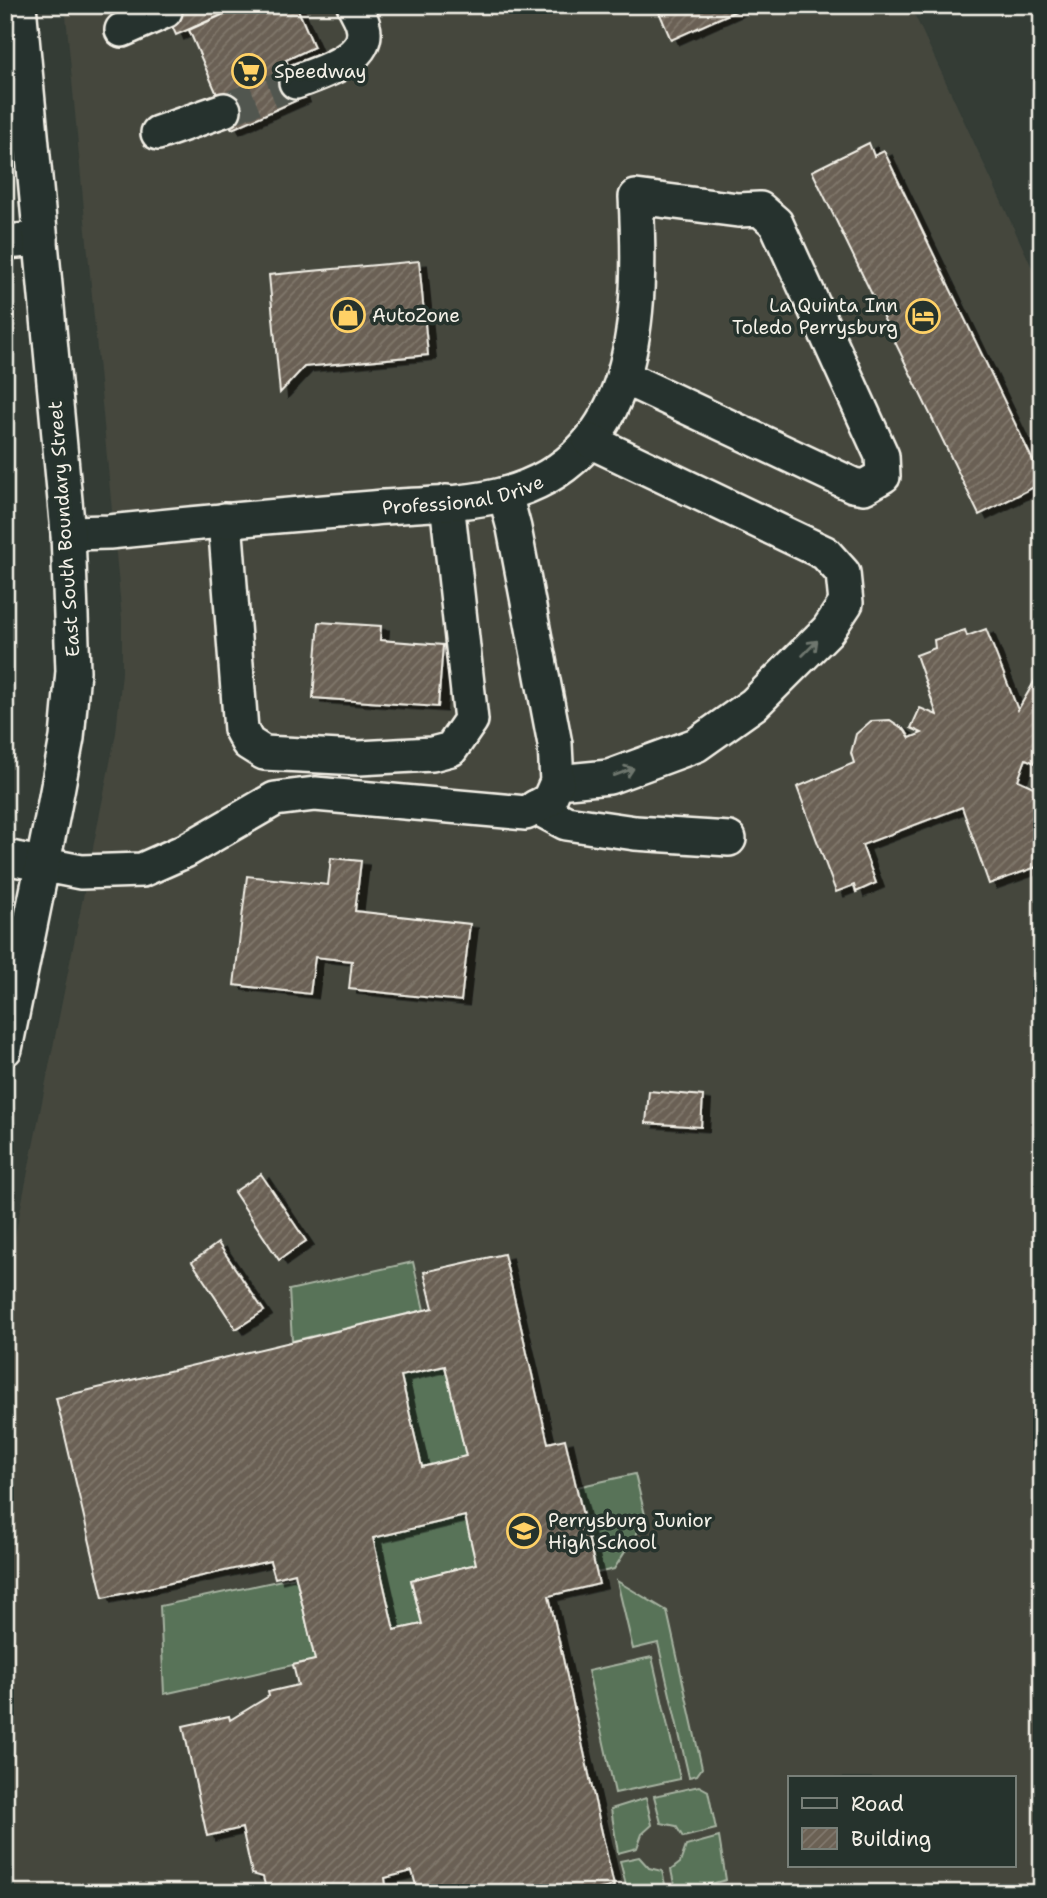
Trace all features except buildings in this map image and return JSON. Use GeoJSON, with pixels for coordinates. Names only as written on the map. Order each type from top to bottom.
{"type":"FeatureCollection","features":[{"type":"Feature","properties":{"kind":"street","name":"East South Boundary Street"},"geometry":{"type":"LineString","coordinates":[[5,1049],[44,865],[66,738],[73,671],[68,533],[19,5]]}},
{"type":"Feature","properties":{"kind":"street"},"geometry":{"type":"LineString","coordinates":[[296,82],[350,59],[363,41],[364,27],[354,5]]}},
{"type":"Feature","properties":{"kind":"street"},"geometry":{"type":"LineString","coordinates":[[122,30],[165,11]]}},
{"type":"Feature","properties":{"kind":"street"},"geometry":{"type":"LineString","coordinates":[[158,133],[224,110]]}},
{"type":"Feature","properties":{"kind":"street","name":"Professional Drive"},"geometry":{"type":"LineString","coordinates":[[68,533],[109,532],[447,502],[505,494],[557,471],[590,441],[610,410],[623,377],[636,322],[640,272],[636,197],[738,210],[760,209],[776,223],[882,456],[883,476],[864,487],[853,485],[623,377]]}},
{"type":"Feature","properties":{"kind":"street"},"geometry":{"type":"LineString","coordinates":[[5,242],[41,239]]}},
{"type":"Feature","properties":{"kind":"street"},"geometry":{"type":"LineString","coordinates":[[5,857],[81,873],[142,870],[185,851],[275,799],[315,794],[526,813],[547,795],[609,777],[696,745],[754,704],[828,630],[846,603],[843,573],[825,553],[590,441]]}},
{"type":"Feature","properties":{"kind":"street"},"geometry":{"type":"LineString","coordinates":[[505,494],[514,528],[552,731],[547,795],[566,823],[635,833],[729,839]]}},
{"type":"Feature","properties":{"kind":"street"},"geometry":{"type":"LineString","coordinates":[[225,520],[241,730],[248,743],[264,753],[359,758],[432,754],[451,749],[471,720],[447,502]]}},
{"type":"Feature","properties":{"kind":"shaded area"},"geometry":{"type":"Polygon","coordinates":[[[65,5],[910,5],[1042,289],[1042,1893],[5,1893],[5,1286],[116,733],[122,672],[122,619],[65,5]]]}},
{"type":"Feature","properties":{"kind":"green space"},"geometry":{"type":"Polygon","coordinates":[[[413,1262],[424,1310],[292,1341],[289,1290],[413,1262]]]}},
{"type":"Feature","properties":{"kind":"green space"},"geometry":{"type":"Polygon","coordinates":[[[445,1366],[466,1456],[422,1467],[401,1376],[445,1366]]]}},
{"type":"Feature","properties":{"kind":"green space"},"geometry":{"type":"Polygon","coordinates":[[[635,1474],[646,1519],[614,1569],[597,1573],[577,1487],[635,1474]]]}},
{"type":"Feature","properties":{"kind":"green space"},"geometry":{"type":"Polygon","coordinates":[[[465,1516],[476,1564],[411,1580],[422,1624],[394,1630],[373,1538],[465,1516]]]}},
{"type":"Feature","properties":{"kind":"green space"},"geometry":{"type":"Polygon","coordinates":[[[296,1577],[315,1660],[164,1694],[160,1606],[296,1577]]]}},
{"type":"Feature","properties":{"kind":"green space"},"geometry":{"type":"Polygon","coordinates":[[[617,1581],[667,1611],[702,1768],[697,1775],[689,1777],[658,1643],[633,1649],[617,1581]]]}},
{"type":"Feature","properties":{"kind":"green space"},"geometry":{"type":"Polygon","coordinates":[[[652,1657],[680,1779],[615,1793],[588,1671],[652,1657]]]}},
{"type":"Feature","properties":{"kind":"green space"},"geometry":{"type":"Polygon","coordinates":[[[699,1786],[708,1791],[716,1829],[683,1837],[676,1826],[661,1823],[654,1796],[699,1786]]]}},
{"type":"Feature","properties":{"kind":"green space"},"geometry":{"type":"Polygon","coordinates":[[[646,1798],[652,1825],[642,1834],[637,1848],[618,1853],[611,1809],[646,1798]]]}},
{"type":"Feature","properties":{"kind":"green space"},"geometry":{"type":"Polygon","coordinates":[[[719,1837],[726,1880],[676,1893],[671,1870],[680,1863],[686,1846],[719,1837]]]}},
{"type":"Feature","properties":{"kind":"green space"},"geometry":{"type":"Polygon","coordinates":[[[639,1857],[649,1868],[662,1871],[667,1893],[628,1893],[620,1861],[639,1857]]]}},
{"type":"Feature","properties":{"kind":"tunnel"},"geometry":{"type":"LineString","coordinates":[[224,110],[296,82]]}},
{"type":"Feature","properties":{"kind":"place","name":"Speedway"},"geometry":{"type":"Point","coordinates":[249,71]}},
{"type":"Feature","properties":{"kind":"place","name":"AutoZone"},"geometry":{"type":"Point","coordinates":[348,315]}},
{"type":"Feature","properties":{"kind":"place","name":"La Quinta Inn Toledo Perrysburg"},"geometry":{"type":"Point","coordinates":[923,316]}},
{"type":"Feature","properties":{"kind":"place","name":"Perrysburg Junior High School"},"geometry":{"type":"Point","coordinates":[524,1531]}}]}
